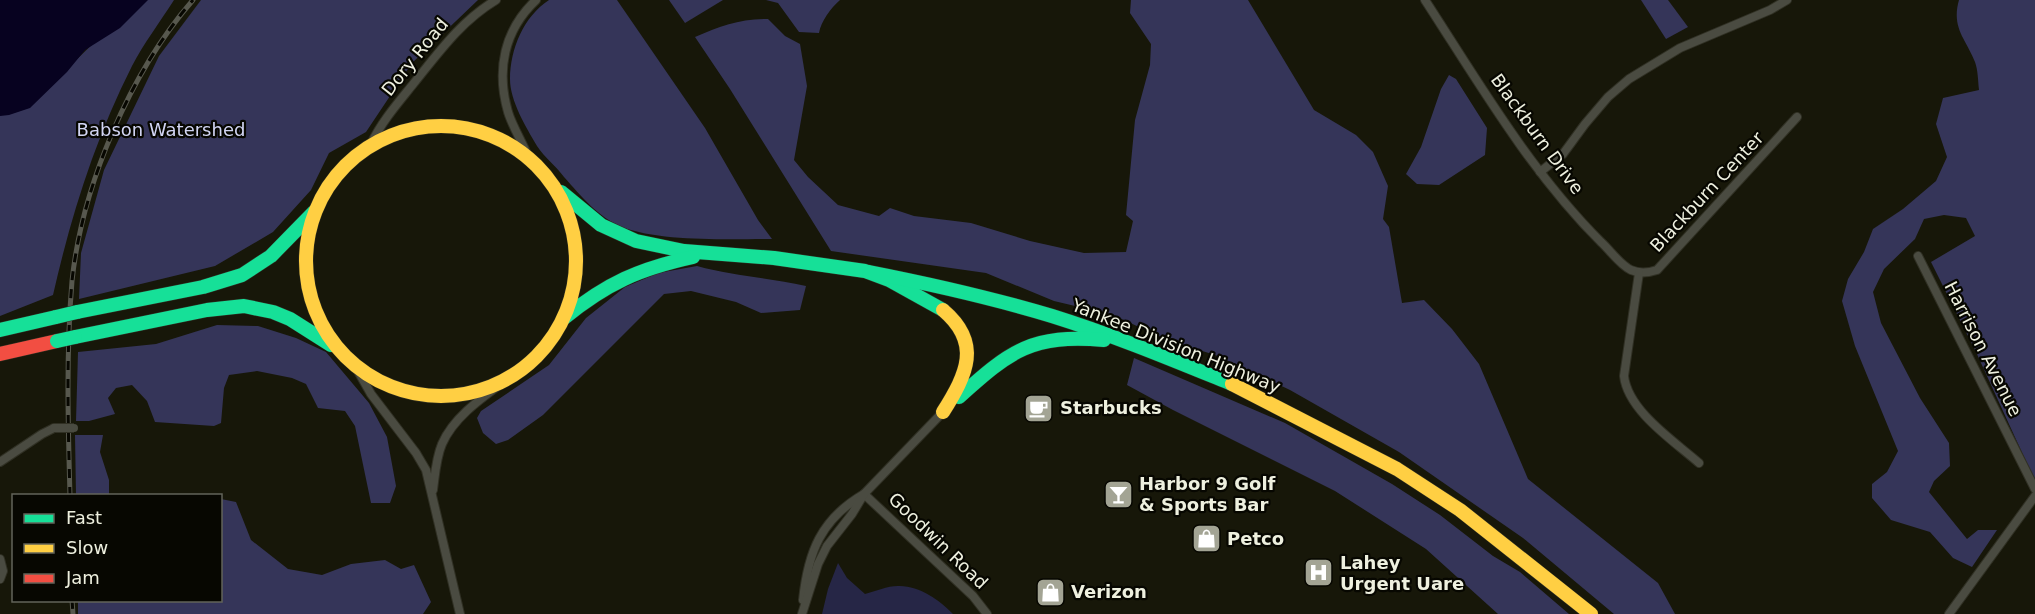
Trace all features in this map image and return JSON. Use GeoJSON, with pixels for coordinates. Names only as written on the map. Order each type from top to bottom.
{"type":"FeatureCollection","features":[{"type":"Feature","properties":{"kind":"highway"},"geometry":{"type":"LineString","coordinates":[[0,330],[202,287],[242,275],[271,256],[292,237],[315,212],[332,181],[371,144],[406,131],[447,126],[488,135],[512,147],[529,159],[579,210],[601,227],[621,237],[651,246],[706,254],[785,259],[869,272],[937,304],[959,324],[968,344],[968,361],[960,386],[943,412]]}},
{"type":"Feature","properties":{"kind":"highway"},"geometry":{"type":"LineString","coordinates":[[0,354],[207,310],[244,306],[260,308],[290,319],[338,350],[380,382],[402,390],[445,396],[472,392],[495,385],[529,363],[547,344],[563,319],[570,299],[574,280],[574,237],[564,207],[548,179]]}},
{"type":"Feature","properties":{"kind":"highway"},"geometry":{"type":"LineString","coordinates":[[315,212],[306,253],[307,284],[315,310],[338,350]]}},
{"type":"Feature","properties":{"kind":"highway"},"geometry":{"type":"LineString","coordinates":[[563,319],[591,296],[627,275],[658,264],[706,254]]}},
{"type":"Feature","properties":{"kind":"highway","name":"Yankee Division Highway"},"geometry":{"type":"LineString","coordinates":[[869,272],[940,286],[1052,316],[1131,343],[1247,390],[1397,469],[1460,510],[1590,614]]}},
{"type":"Feature","properties":{"kind":"highway"},"geometry":{"type":"LineString","coordinates":[[943,412],[994,364],[1020,348],[1063,338],[1131,343]]}},
{"type":"Feature","properties":{"kind":"street","name":"Dory Road"},"geometry":{"type":"LineString","coordinates":[[371,144],[380,125],[448,39],[463,24],[496,0]]}},
{"type":"Feature","properties":{"kind":"street"},"geometry":{"type":"LineString","coordinates":[[529,159],[509,113],[504,95],[503,62],[513,30],[522,13],[536,0]]}},
{"type":"Feature","properties":{"kind":"street","name":"Blackburn Drive"},"geometry":{"type":"LineString","coordinates":[[1425,0],[1540,172],[1587,228],[1629,269],[1639,273]]}},
{"type":"Feature","properties":{"kind":"street"},"geometry":{"type":"LineString","coordinates":[[1540,172],[1563,154],[1608,97],[1629,79],[1680,48],[1770,10],[1787,0]]}},
{"type":"Feature","properties":{"kind":"street","name":"Blackburn Center"},"geometry":{"type":"LineString","coordinates":[[1639,273],[1658,270],[1797,117]]}},
{"type":"Feature","properties":{"kind":"street","name":"Harrison Avenue"},"geometry":{"type":"LineString","coordinates":[[1918,256],[2035,489]]}},
{"type":"Feature","properties":{"kind":"street"},"geometry":{"type":"LineString","coordinates":[[1639,273],[1624,376],[1625,386],[1651,421],[1699,463]]}},
{"type":"Feature","properties":{"kind":"street"},"geometry":{"type":"LineString","coordinates":[[354,364],[371,394],[416,453],[426,470],[460,614]]}},
{"type":"Feature","properties":{"kind":"street"},"geometry":{"type":"LineString","coordinates":[[432,494],[438,458],[447,434],[464,414],[513,375]]}},
{"type":"Feature","properties":{"kind":"street"},"geometry":{"type":"LineString","coordinates":[[802,614],[805,582],[812,554],[832,518],[864,494],[943,412]]}},
{"type":"Feature","properties":{"kind":"street"},"geometry":{"type":"LineString","coordinates":[[0,462],[42,434],[54,429],[74,429]]}},
{"type":"Feature","properties":{"kind":"street","name":"Goodwin Road"},"geometry":{"type":"LineString","coordinates":[[864,494],[973,596],[987,614]]}},
{"type":"Feature","properties":{"kind":"street"},"geometry":{"type":"LineString","coordinates":[[1949,614],[2035,496]]}},
{"type":"Feature","properties":{"kind":"street"},"geometry":{"type":"LineString","coordinates":[[0,559],[3,567],[1,576]]}},
{"type":"Feature","properties":{"kind":"shaded area"},"geometry":{"type":"Polygon","coordinates":[[[0,0],[148,0],[120,28],[85,50],[67,72],[30,108],[0,116],[0,0]]]}},
{"type":"Feature","properties":{"kind":"shaded area"},"geometry":{"type":"Polygon","coordinates":[[[838,563],[847,578],[865,594],[894,586],[906,586],[935,599],[953,614],[822,614],[838,563]]]}},
{"type":"Feature","properties":{"kind":"green space"},"geometry":{"type":"Polygon","coordinates":[[[141,0],[174,0],[137,57],[95,150],[76,207],[53,295],[0,316],[0,112],[30,105],[141,0]]]}},
{"type":"Feature","properties":{"kind":"green space","name":"Babson Watershed"},"geometry":{"type":"Polygon","coordinates":[[[201,0],[478,0],[412,63],[366,132],[329,153],[311,190],[273,232],[215,266],[79,299],[81,253],[104,170],[159,56],[201,0]]]}},
{"type":"Feature","properties":{"kind":"green space"},"geometry":{"type":"Polygon","coordinates":[[[549,0],[617,0],[705,128],[758,220],[772,239],[696,239],[638,232],[613,223],[583,199],[537,146],[519,114],[511,87],[513,56],[520,34],[532,15],[549,0]]]}},
{"type":"Feature","properties":{"kind":"green space"},"geometry":{"type":"Polygon","coordinates":[[[669,0],[723,0],[685,23],[669,0]]]}},
{"type":"Feature","properties":{"kind":"green space"},"geometry":{"type":"Polygon","coordinates":[[[766,0],[840,0],[827,15],[819,33],[799,32],[778,3],[766,0]]]}},
{"type":"Feature","properties":{"kind":"green space"},"geometry":{"type":"Polygon","coordinates":[[[1131,0],[1248,0],[1314,110],[1356,135],[1373,152],[1388,186],[1383,219],[1389,227],[1402,303],[1424,300],[1452,329],[1479,364],[1528,479],[1658,583],[1675,614],[1614,614],[1523,538],[1399,452],[1290,390],[1218,356],[1165,339],[1113,315],[1054,301],[986,273],[831,251],[695,37],[730,24],[768,19],[785,36],[800,44],[807,86],[794,160],[808,177],[838,205],[879,216],[890,208],[914,216],[971,223],[1030,241],[1084,253],[1126,252],[1133,221],[1126,215],[1135,120],[1150,65],[1151,44],[1130,13],[1131,0]]]}},
{"type":"Feature","properties":{"kind":"green space"},"geometry":{"type":"Polygon","coordinates":[[[1641,0],[1668,0],[1688,27],[1666,39],[1641,0]]]}},
{"type":"Feature","properties":{"kind":"green space"},"geometry":{"type":"Polygon","coordinates":[[[1959,0],[2035,0],[2035,481],[1976,352],[1931,262],[1975,236],[1966,218],[1944,215],[1924,219],[1915,239],[1884,269],[1873,292],[1881,323],[1920,398],[1949,443],[1950,466],[1934,481],[1929,492],[1967,539],[1978,530],[1997,530],[1972,567],[1953,558],[1930,532],[1891,520],[1872,498],[1872,484],[1887,472],[1898,451],[1855,346],[1842,301],[1848,279],[1864,252],[1873,229],[1903,209],[1936,181],[1947,157],[1936,124],[1943,98],[1979,90],[1975,62],[1958,26],[1959,0]]]}},
{"type":"Feature","properties":{"kind":"green space"},"geometry":{"type":"Polygon","coordinates":[[[1449,75],[1456,79],[1487,128],[1485,155],[1439,185],[1417,184],[1406,174],[1421,147],[1441,89],[1449,75]]]}},
{"type":"Feature","properties":{"kind":"green space"},"geometry":{"type":"Polygon","coordinates":[[[697,266],[806,286],[800,310],[761,313],[736,302],[691,291],[664,294],[543,415],[508,440],[496,444],[483,433],[477,418],[481,411],[549,365],[586,318],[625,287],[658,273],[697,266]]]}},
{"type":"Feature","properties":{"kind":"green space"},"geometry":{"type":"Polygon","coordinates":[[[217,325],[258,326],[296,338],[326,352],[369,403],[387,437],[396,486],[390,503],[371,503],[355,426],[345,411],[318,408],[306,384],[292,378],[257,371],[229,375],[224,388],[221,423],[214,426],[155,422],[147,401],[132,385],[116,388],[108,398],[115,414],[89,421],[76,421],[78,352],[156,344],[217,325]]]}},
{"type":"Feature","properties":{"kind":"green space"},"geometry":{"type":"Polygon","coordinates":[[[1134,358],[1285,423],[1392,484],[1440,515],[1493,556],[1520,572],[1569,614],[1498,614],[1426,549],[1335,491],[1127,385],[1134,358]]]}},
{"type":"Feature","properties":{"kind":"green space"},"geometry":{"type":"Polygon","coordinates":[[[75,435],[103,435],[100,452],[109,480],[109,494],[76,494],[75,435]]]}},
{"type":"Feature","properties":{"kind":"green space"},"geometry":{"type":"Polygon","coordinates":[[[222,499],[236,502],[251,540],[288,569],[322,575],[351,564],[385,560],[401,569],[414,565],[431,602],[423,614],[78,614],[78,602],[222,602],[222,499]]]}},
{"type":"Feature","properties":{"kind":"railway"},"geometry":{"type":"LineString","coordinates":[[70,494],[68,388],[70,308],[77,245],[86,207],[98,169],[130,96],[149,61],[193,0]]}},
{"type":"Feature","properties":{"kind":"railway"},"geometry":{"type":"LineString","coordinates":[[72,602],[73,614]]}},
{"type":"Feature","properties":{"kind":"traffic: fast"},"geometry":{"type":"LineString","coordinates":[[561,192],[601,225],[636,241],[684,251],[774,258],[865,271],[889,280],[943,310]]}},
{"type":"Feature","properties":{"kind":"traffic: fast"},"geometry":{"type":"LineString","coordinates":[[77,312],[203,287],[242,275],[271,256],[314,212]]}},
{"type":"Feature","properties":{"kind":"traffic: fast"},"geometry":{"type":"LineString","coordinates":[[564,318],[609,286],[640,272],[693,257]]}},
{"type":"Feature","properties":{"kind":"traffic: fast"},"geometry":{"type":"LineString","coordinates":[[869,272],[1007,303],[1075,323],[1232,384]]}},
{"type":"Feature","properties":{"kind":"traffic: fast"},"geometry":{"type":"LineString","coordinates":[[75,337],[207,310],[244,306],[273,312],[290,319],[331,345]]}},
{"type":"Feature","properties":{"kind":"traffic: fast"},"geometry":{"type":"LineString","coordinates":[[56,317],[77,312]]}},
{"type":"Feature","properties":{"kind":"traffic: fast"},"geometry":{"type":"LineString","coordinates":[[0,330],[56,317]]}},
{"type":"Feature","properties":{"kind":"traffic: fast"},"geometry":{"type":"LineString","coordinates":[[57,341],[75,337]]}},
{"type":"Feature","properties":{"kind":"traffic: fast"},"geometry":{"type":"LineString","coordinates":[[959,397],[993,367],[1024,349],[1058,340],[1104,340]]}},
{"type":"Feature","properties":{"kind":"traffic: slow"},"geometry":{"type":"LineString","coordinates":[[441,126],[480,132],[504,142],[536,166],[560,198],[570,222],[576,261],[570,300],[560,324],[536,356],[504,380],[480,390],[441,396],[402,390],[378,380],[346,356],[322,324],[312,300],[306,261],[312,222],[322,198],[346,166],[378,142],[402,132],[441,126]]}},
{"type":"Feature","properties":{"kind":"traffic: slow"},"geometry":{"type":"LineString","coordinates":[[943,310],[955,322],[963,335],[967,359],[959,385],[943,412]]}},
{"type":"Feature","properties":{"kind":"traffic: slow"},"geometry":{"type":"LineString","coordinates":[[1232,384],[1397,469],[1460,510],[1591,614]]}},
{"type":"Feature","properties":{"kind":"traffic: jam"},"geometry":{"type":"LineString","coordinates":[[0,354],[57,341]]}},
{"type":"Feature","properties":{"kind":"place","name":"Starbucks"},"geometry":{"type":"Point","coordinates":[1039,408]}},
{"type":"Feature","properties":{"kind":"place","name":"Harbor 9 Golf & Sports Bar"},"geometry":{"type":"Point","coordinates":[1118,494]}},
{"type":"Feature","properties":{"kind":"place","name":"Petco"},"geometry":{"type":"Point","coordinates":[1206,539]}},
{"type":"Feature","properties":{"kind":"place","name":"Lahey Urgent Uare"},"geometry":{"type":"Point","coordinates":[1319,573]}},
{"type":"Feature","properties":{"kind":"place","name":"Verizon"},"geometry":{"type":"Point","coordinates":[1050,592]}}]}
